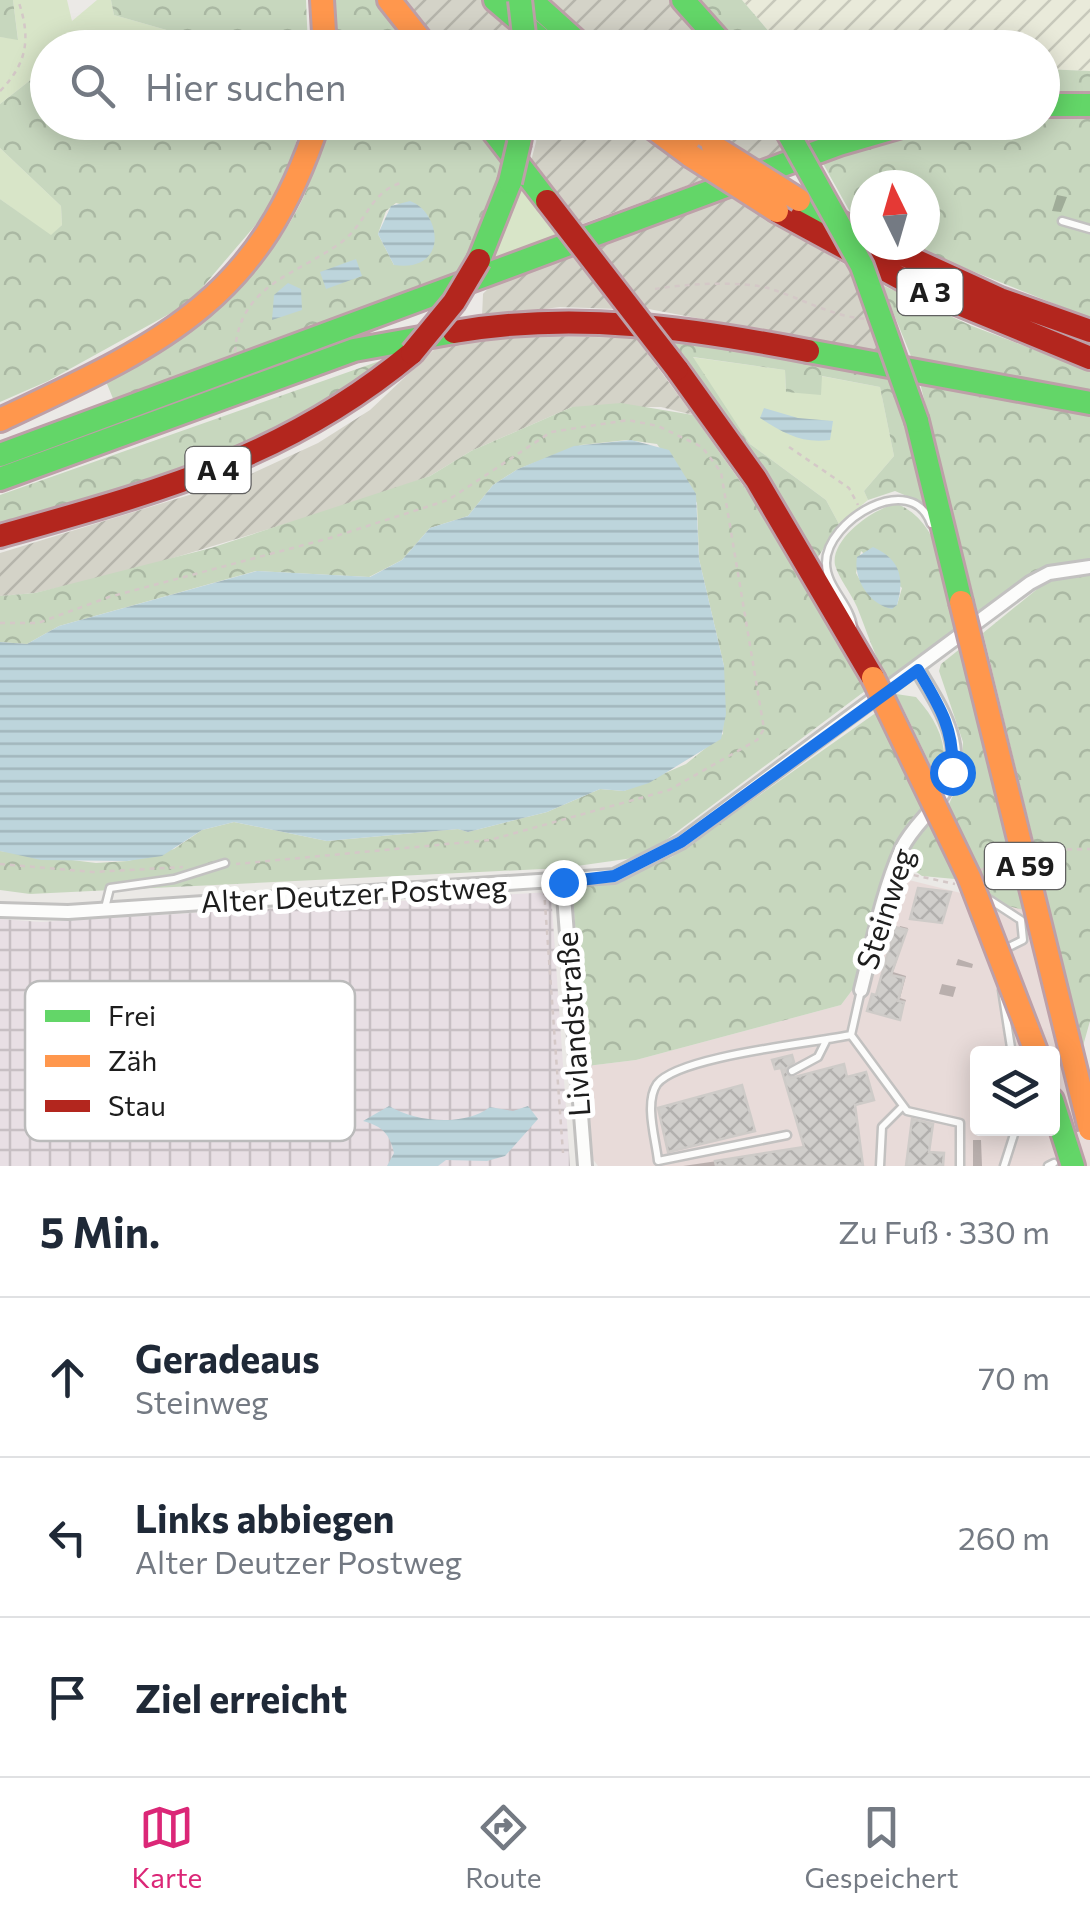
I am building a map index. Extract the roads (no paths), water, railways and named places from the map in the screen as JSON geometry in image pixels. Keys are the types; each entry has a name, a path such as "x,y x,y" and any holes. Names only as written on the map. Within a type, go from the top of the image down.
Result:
{"highway":[{"path":"322,0 324,30"},
{"path":"389,0 413,30"},
{"path":"495,0 530,30"},
{"path":"520,0 523,30"},
{"path":"530,0 564,30"},
{"path":"683,0 710,30"},
{"path":"1060,105 1090,105"},
{"path":"0,420 163,339 217,298 280,220 313,140"},
{"name":"A 59","path":"500,140 756,479 856,645 969,878 1034,1046"},
{"name":"A 4","path":"0,536 180,483 262,453 350,406 412,354 454,302 479,260 510,182 519,140"},
{"name":"A 3","path":"669,140 777,211 914,285 1090,358"},
{"path":"705,140 850,228"},
{"name":"A 59","path":"793,140 840,219 871,284 917,421 1090,1129"},
{"path":"0,455 853,140"},
{"name":"A 3","path":"915,260 1000,298 1090,331"},
{"path":"0,478 309,364 466,328 552,320 666,326 1090,404"},
{"path":"1055,1136 1058,1165"}],"street":[{"name":"Alter Deutzer Postweg","path":"0,910 106,910 544,884 614,876 681,842 918,670 1030,583 1048,573 1090,567"},
{"name":"Steinweg","path":"861,990 893,870 905,842 944,792 952,772 954,744 947,719 918,670"},
{"name":"Livlandstraße","path":"563,882 585,1166"}],"lane":[{"path":"1062,221 1090,230"},
{"path":"458,284 466,328"},
{"path":"856,645 852,615 826,564 829,548 861,511 882,501 901,500 922,509 942,555 950,558"},
{"path":"106,910 110,888 174,879 225,864"},
{"path":"962,886 996,901 1022,920 1026,931 1024,940 1004,947 997,958 1011,1046"},
{"path":"861,990 851,1034 903,1106 920,1115 960,1124 960,1166"},
{"path":"787,1135 658,1160 651,1101 657,1084 673,1072 752,1051 851,1034"},
{"path":"792,1071 818,1057 827,1040"},
{"path":"880,1166 882,1127 903,1106"},
{"path":"1004,1166 1013,1136"}],"water":[{"path":"410,201 429,217 435,240 424,260 394,265 378,234 391,206"},
{"path":"356,259 362,276 326,289 320,272"},
{"path":"288,283 301,289 302,310 272,320 274,295"},
{"path":"764,408 798,418 833,421 830,440 802,439 785,433 760,418"},
{"path":"631,440 669,450 696,494 699,559 724,666 726,714 721,739 649,783 624,791 600,789 547,812 468,832 458,829 327,841 234,822 202,830 162,856 127,861 41,860 0,851 0,642 27,644 59,626 257,571 370,577 402,560 430,528 468,516 493,485 518,469 574,446"},
{"path":"873,547 889,557 898,570 899,595 892,609 876,602 860,582 857,557"},
{"path":"389,1106 412,1116 453,1120 490,1107 513,1111 528,1106 538,1119 505,1156 487,1161 446,1160 438,1166 387,1166 394,1153 390,1141 380,1128 363,1121"}]}
